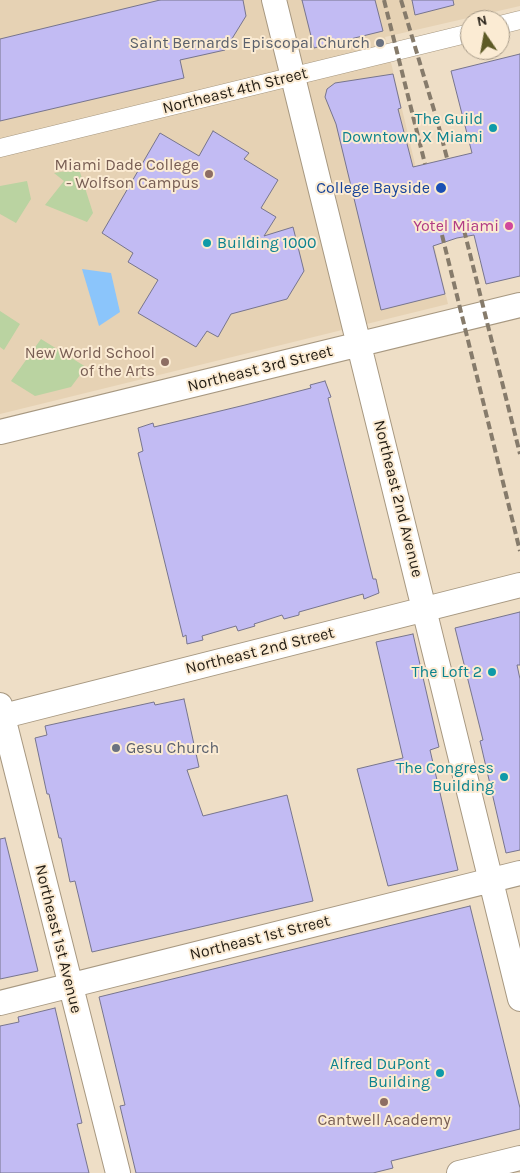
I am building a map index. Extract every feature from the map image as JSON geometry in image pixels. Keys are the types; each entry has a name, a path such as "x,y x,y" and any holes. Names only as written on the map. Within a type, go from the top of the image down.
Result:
{"main road":[{"name":"Northeast 2nd Avenue","path":"274,0 520,999"},
{"name":"Northeast 3rd Street","path":"0,432 520,305"},
{"name":"Northeast 2nd Street","path":"1,713 520,585"},
{"name":"Northeast 1st Avenue","path":"1,713 118,1173"},
{"name":"Northeast 1st Street","path":"0,1003 520,873"},
{"path":"459,1173 520,1158"}],"street":[{"name":"Northeast 4th Street","path":"0,148 460,35"}],"shaded area":[{"name":"Miami Dade College - Wolfson Campus","path":"0,0 520,0 520,6 503,10 460,10 460,20 385,37 448,304 0,414"}],"green space":[{"path":"79,169 93,213 87,222 45,205 64,181 54,173"},
{"path":"27,181 31,199 16,223 0,214 0,186"},
{"path":"0,311 20,324 4,350 0,347"},
{"path":"41,339 86,367 71,387 35,396 11,381"}],"water":[{"path":"82,269 111,273 120,312 99,326"}],"building":[{"path":"160,0 243,0 246,16 225,50 180,60 184,78 0,121 0,39"},
{"path":"302,0 375,0 383,31 314,48"},
{"path":"412,0 453,0 454,5 415,15"},
{"path":"520,54 520,276 486,284 474,235 457,238 433,246 445,294 381,310 336,124 325,97 327,89 335,83 393,74 401,108 398,109 413,167 472,153 451,71 496,60 510,60 510,56"},
{"name":"Building 1000","path":"213,131 249,153 244,159 278,180 261,208 276,217 264,236 293,227 304,271 287,299 231,314 218,337 207,331 196,347 138,313 158,280 128,262 133,253 102,233 160,133 199,156"},
{"path":"325,381 331,397 328,398 373,579 376,579 379,593 364,599 363,594 299,612 299,615 284,619 282,615 238,631 236,626 202,636 203,640 187,644 186,635 183,637 138,453 143,451 138,428 153,423 154,427 245,405 311,388 310,385"},
{"path":"520,612 520,665 517,665 520,679 520,850 506,853 480,741 483,740 455,628"},
{"path":"413,634 439,747 430,750 458,870 388,886 357,769 403,758 376,642"},
{"path":"184,699 199,767 187,770 203,816 287,795 313,901 92,952 75,881 70,882 61,838 59,838 49,794 47,794 35,738 47,735 45,726 154,702 155,705"},
{"path":"5,838 38,971 0,979 0,839"},
{"path":"470,906 520,1108 520,1129 391,1161 393,1168 373,1173 136,1173 120,1106 125,1105 99,997"},
{"path":"55,1008 82,1123 77,1124 89,1173 0,1173 0,1026 19,1022 18,1017"}],"railway":[{"path":"384,0 425,164"},
{"path":"401,0 447,158"},
{"path":"464,230 520,454"},
{"path":"442,235 520,551"}],"place":[{"name":"Saint Bernards Episcopal Church","path":"380,43"},
{"name":"The Guild Downtown X Miami","path":"493,128"},
{"name":"Miami Dade College - Wolfson Campus","path":"209,174"},
{"name":"College Bayside","path":"441,188"},
{"name":"Yotel Miami","path":"509,226"},
{"name":"Building 1000","path":"207,243"},
{"name":"New World School of the Arts","path":"165,362"},
{"name":"The Loft 2","path":"492,672"},
{"name":"Gesu Church","path":"116,748"},
{"name":"The Congress Building","path":"504,777"},
{"name":"Alfred DuPont Building","path":"440,1073"},
{"name":"Cantwell Academy","path":"384,1102"}]}
